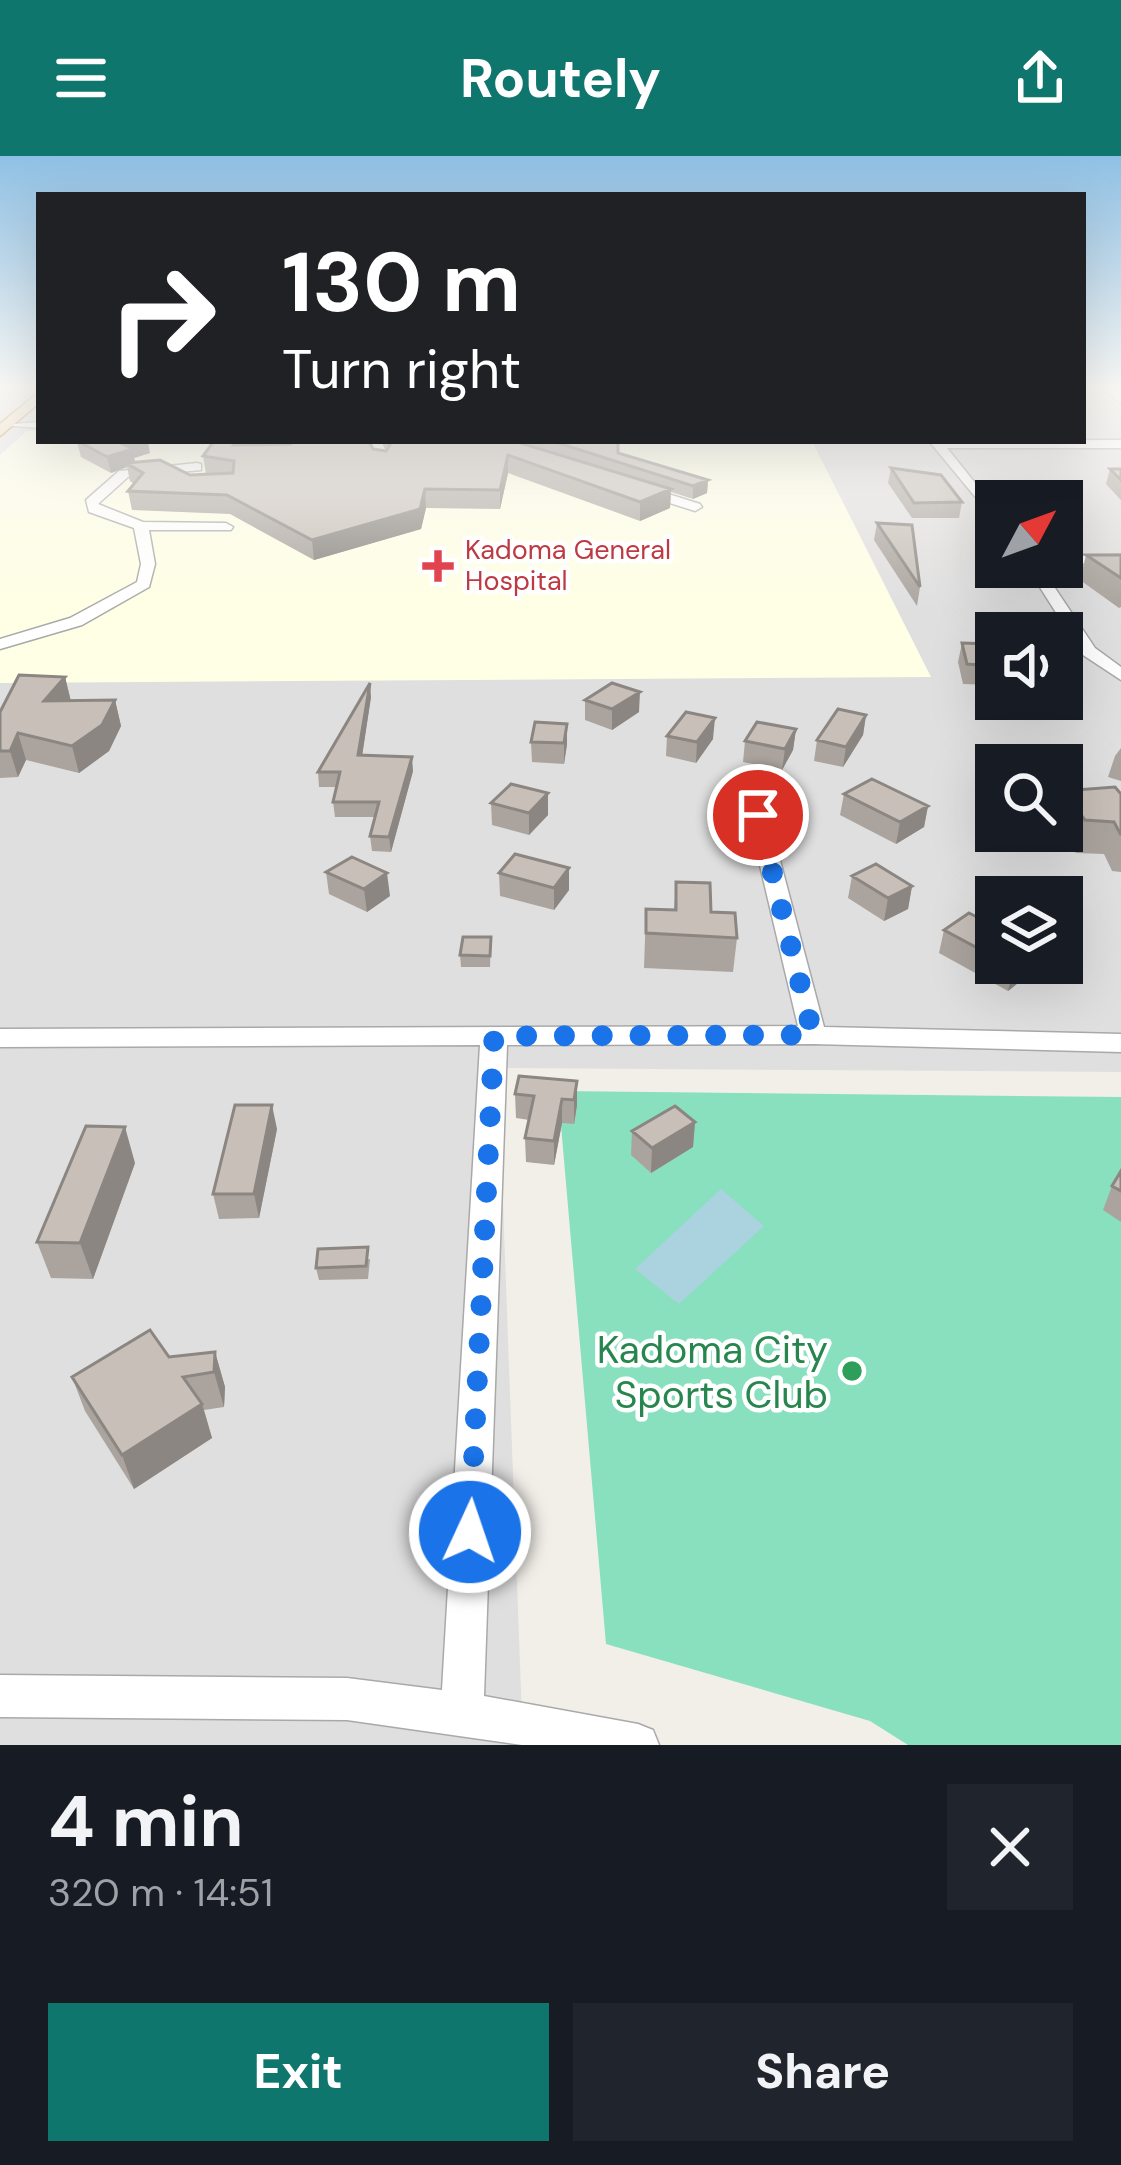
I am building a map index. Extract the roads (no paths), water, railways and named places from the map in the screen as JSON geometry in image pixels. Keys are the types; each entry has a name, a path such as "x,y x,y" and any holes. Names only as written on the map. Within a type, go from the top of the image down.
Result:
{"street":[{"path":"200,485 188,481 201,462"},
{"path":"952,462 975,491"},
{"path":"197,467 124,474 92,503 141,526 226,526"},
{"path":"632,487 695,507"},
{"path":"0,644 106,607 144,584 148,563 141,526"},
{"path":"1083,560 1121,559"},
{"path":"1048,588 1089,652 1121,675"},
{"path":"758,815 813,1035"},
{"path":"0,1038 813,1035 1121,1043"},
{"path":"462,1713 494,1036"},
{"path":"0,1696 347,1699 462,1713 546,1736 638,1745"}],"water":[{"path":"721,1189 764,1226 679,1304 635,1269"}],"place":[{"name":"Kadoma General Hospital","path":"438,566"},
{"name":"Kadoma City Sports Club","path":"852,1371"}]}
